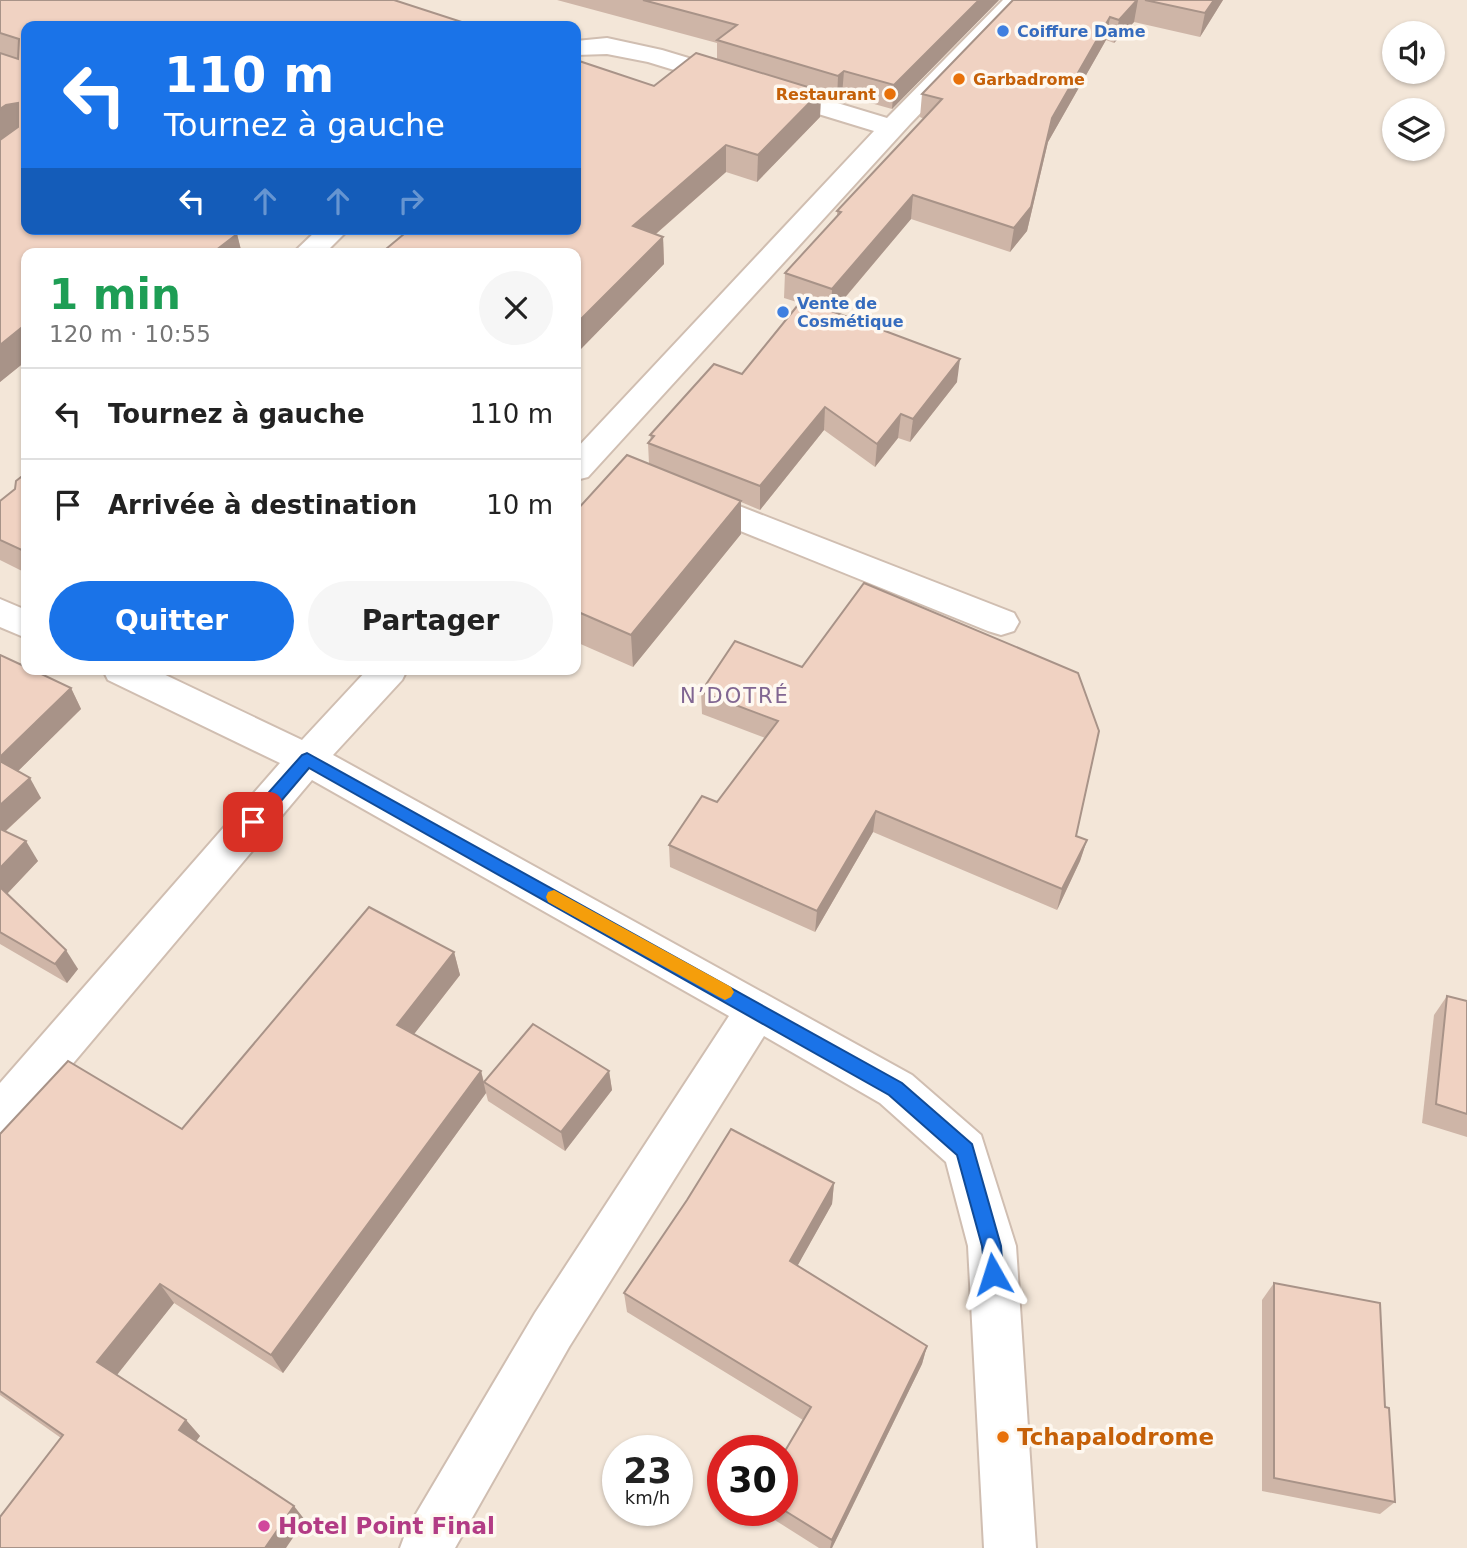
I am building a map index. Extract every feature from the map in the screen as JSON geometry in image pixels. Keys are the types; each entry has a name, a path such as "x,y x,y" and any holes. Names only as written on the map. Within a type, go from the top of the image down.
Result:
{"street":[{"path":"592,464 892,128 1017,0"},
{"path":"581,48 607,46 653,55 892,128"},
{"path":"313,248 328,235"},
{"path":"665,487 1001,622"},
{"path":"0,612 21,622"},
{"path":"131,675 307,759 896,1089 965,1150 992,1246 1010,1548"},
{"path":"0,1115 307,759 384,675"},
{"path":"426,1548 552,1330 757,1010"}],"shaded area":[{"path":"0,0 1467,0 1467,1548 0,1548"}],"building":[{"path":"0,0 394,0 459,21 21,21 21,235 236,235 219,248 21,248 21,328 0,345 0,140 18,127 18,103 0,109 0,53 18,59 19,39 0,33"},
{"path":"643,0 979,0 894,85 844,71 838,76 717,40 737,25"},
{"path":"1013,0 1137,0 1119,20 1110,17 1052,118 1031,207 1014,228 913,195 832,289 785,273 841,212 837,211 942,99 922,94"},
{"path":"1145,0 1214,0 1205,13"},
{"path":"696,53 821,91 758,155 726,145 633,226 663,237 581,319 581,248 387,248 403,235 581,235 581,62 654,86"},
{"path":"802,300 960,359 913,419 901,414 877,444 825,407 760,486 648,443 654,436 650,435 714,364 742,374"},
{"path":"627,455 741,501 631,635 581,613 581,506"},
{"path":"21,477 21,550 0,540 0,501 15,489 16,481"},
{"path":"864,583 1078,673 1099,731 1076,836 1087,840 1062,889 876,811 817,911 669,845 702,796 717,802 778,721 701,692 735,641 802,667"},
{"path":"0,655 21,665 21,675 44,675 71,688 0,757"},
{"path":"0,761 30,778 0,805"},
{"path":"0,829 26,841 0,868"},
{"path":"0,887 66,950 55,964 0,932"},
{"path":"369,907 454,952 397,1025 481,1071 271,1355 160,1284 97,1362 186,1420 179,1430 294,1506 265,1548 0,1548 0,1517 63,1435 0,1391 0,1134 68,1061 182,1129"},
{"path":"1447,996 1467,1001 1467,1114 1436,1104"},
{"path":"533,1024 609,1071 561,1132 484,1082"},
{"path":"731,1129 834,1183 790,1261 927,1346 832,1540 798,1519 798,1435 794,1435 811,1407 624,1293"},
{"path":"1274,1283 1380,1303 1385,1407 1389,1408 1395,1502 1274,1478"}],"slow traffic":[{"path":"554,897 725,992"}],"place":[{"name":"Coiffure Dame","path":"1003,31"},
{"name":"Garbadrome","path":"959,79"},
{"name":"Restaurant","path":"890,94"},
{"name":"Vente de Cosmétique","path":"783,312"},
{"name":"Tchapalodrome","path":"1003,1437"},
{"name":"Hotel Point Final","path":"264,1526"}],"district":[{"name":"N’DOTRÉ","path":"735,696"}],"route":[{"path":"253,822 307,759 896,1089 965,1150 992,1246 993,1274"}]}
